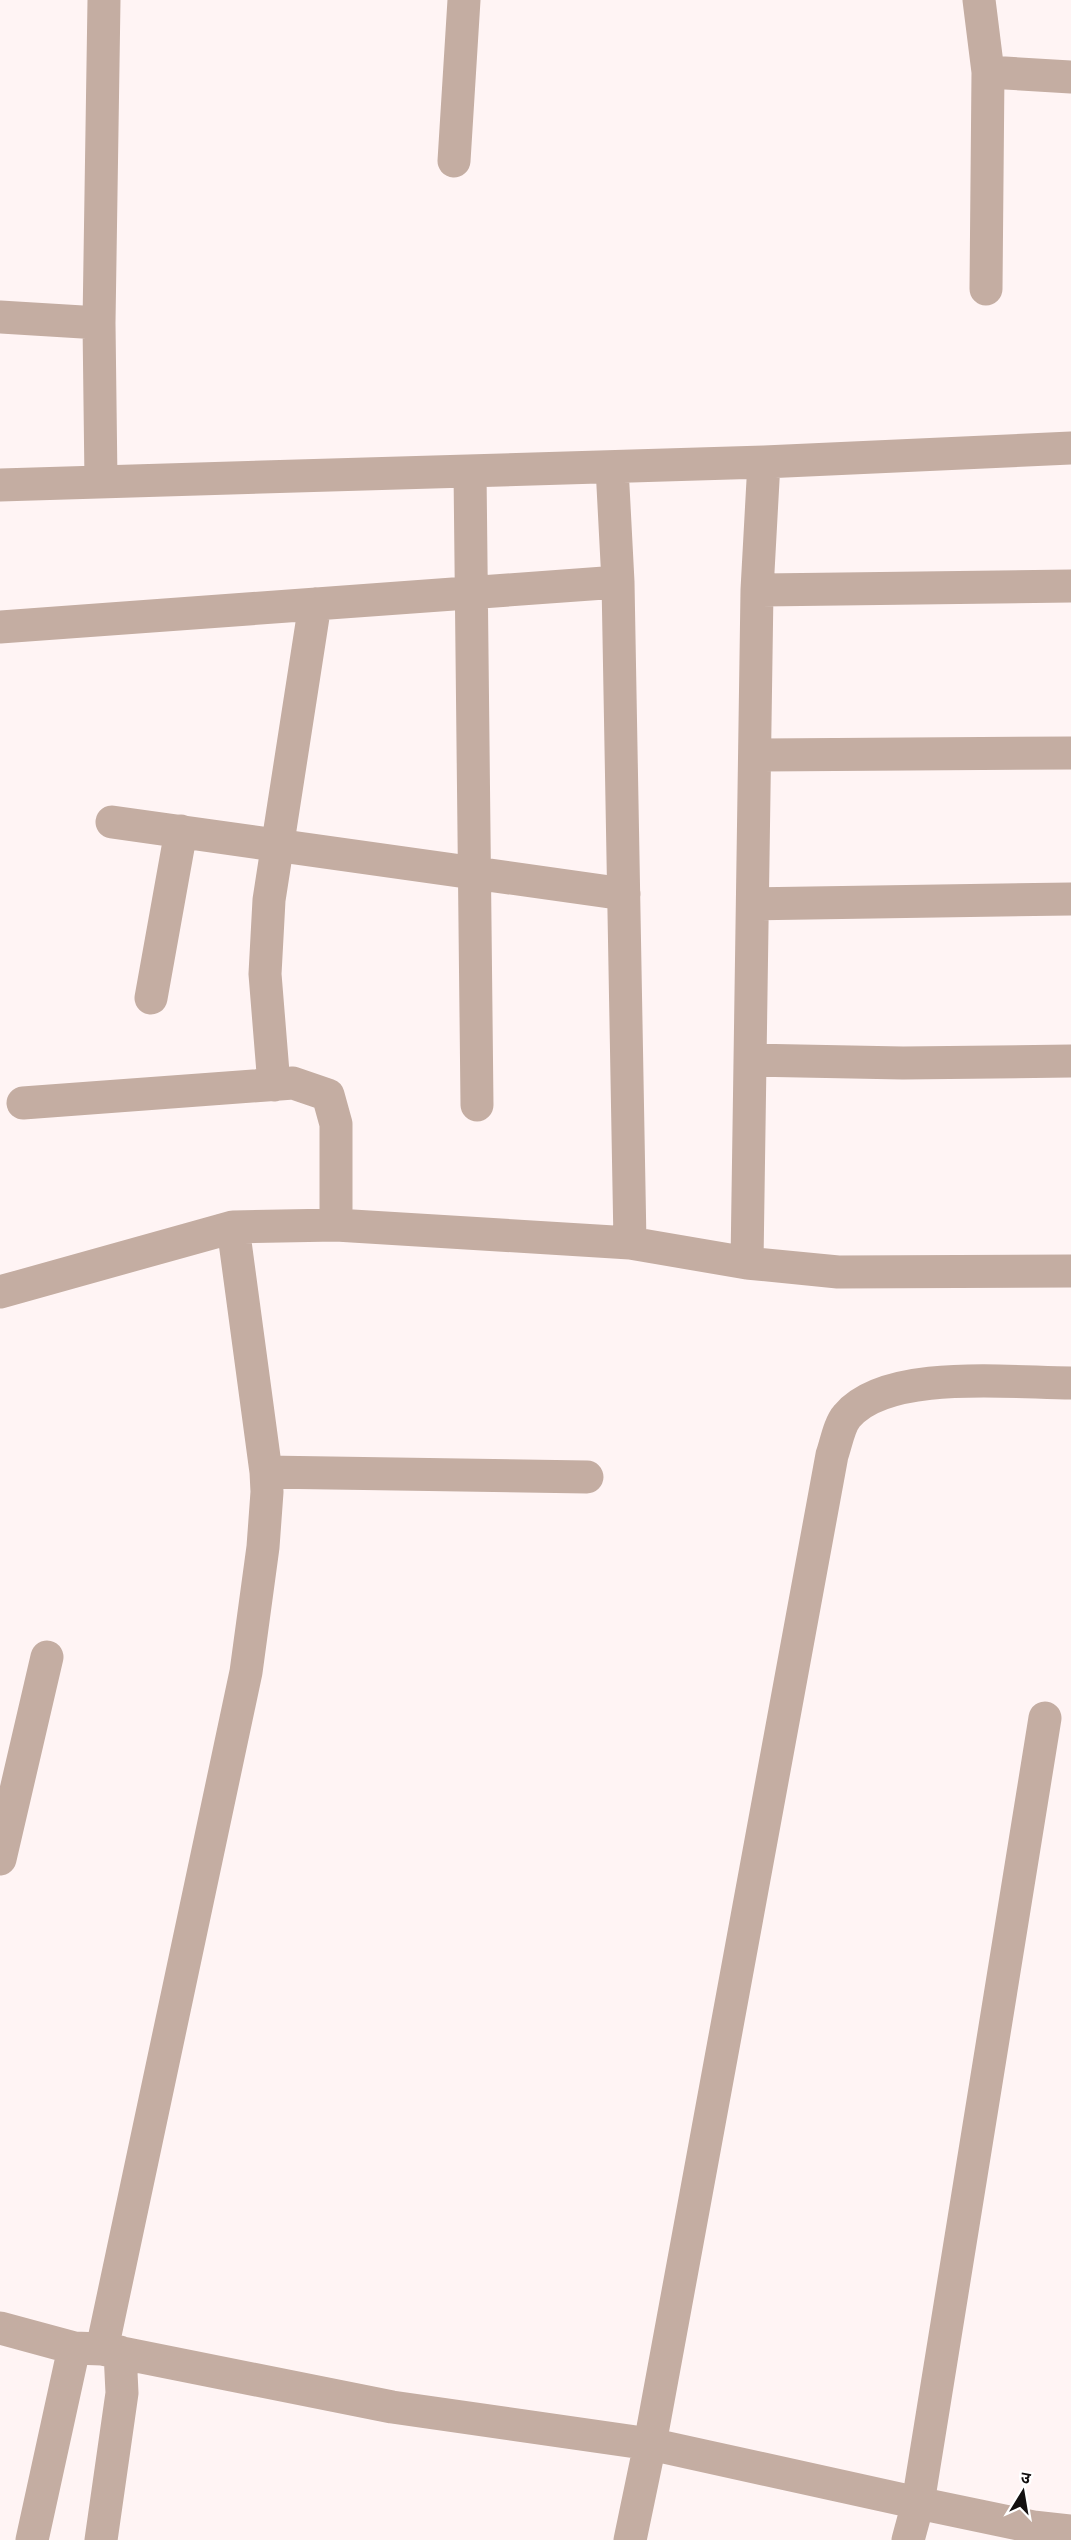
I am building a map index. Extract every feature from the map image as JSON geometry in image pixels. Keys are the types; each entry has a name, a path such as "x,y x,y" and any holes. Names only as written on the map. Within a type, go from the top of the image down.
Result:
{"street":[{"path":"101,482 99,323 104,0"},
{"path":"454,161 464,0"},
{"path":"979,0 988,72 986,288"},
{"path":"988,72 1071,77"},
{"path":"0,317 99,323"},
{"path":"0,485 764,462 1071,448"},
{"path":"747,1263 757,590 764,462"},
{"path":"612,466 618,582 630,1243"},
{"path":"470,471 477,1105"},
{"path":"0,627 618,582"},
{"path":"757,590 1071,586"},
{"path":"274,1085 265,974 269,900 315,604"},
{"path":"755,755 1071,753"},
{"path":"112,822 624,894"},
{"path":"152,998 181,831"},
{"path":"753,904 1071,900"},
{"path":"750,1060 903,1063 1071,1061"},
{"path":"23,1103 293,1083 328,1095 336,1124 336,1225"},
{"path":"0,1292 233,1227 336,1225 630,1243 747,1263 838,1272 1071,1271"},
{"path":"32,2540 99,2349 246,1672 263,1547 267,1492 233,1227"},
{"path":"630,2540 650,2444 832,1455 846,1416 875,1396 917,1383 1071,1383"},
{"path":"266,1472 587,1477"},
{"path":"0,1859 47,1657"},
{"path":"908,2540 918,2503 1046,1718"},
{"path":"0,2328 392,2407 650,2444 1034,2527 1071,2531"},
{"path":"99,2349 122,2393 101,2540"}]}
